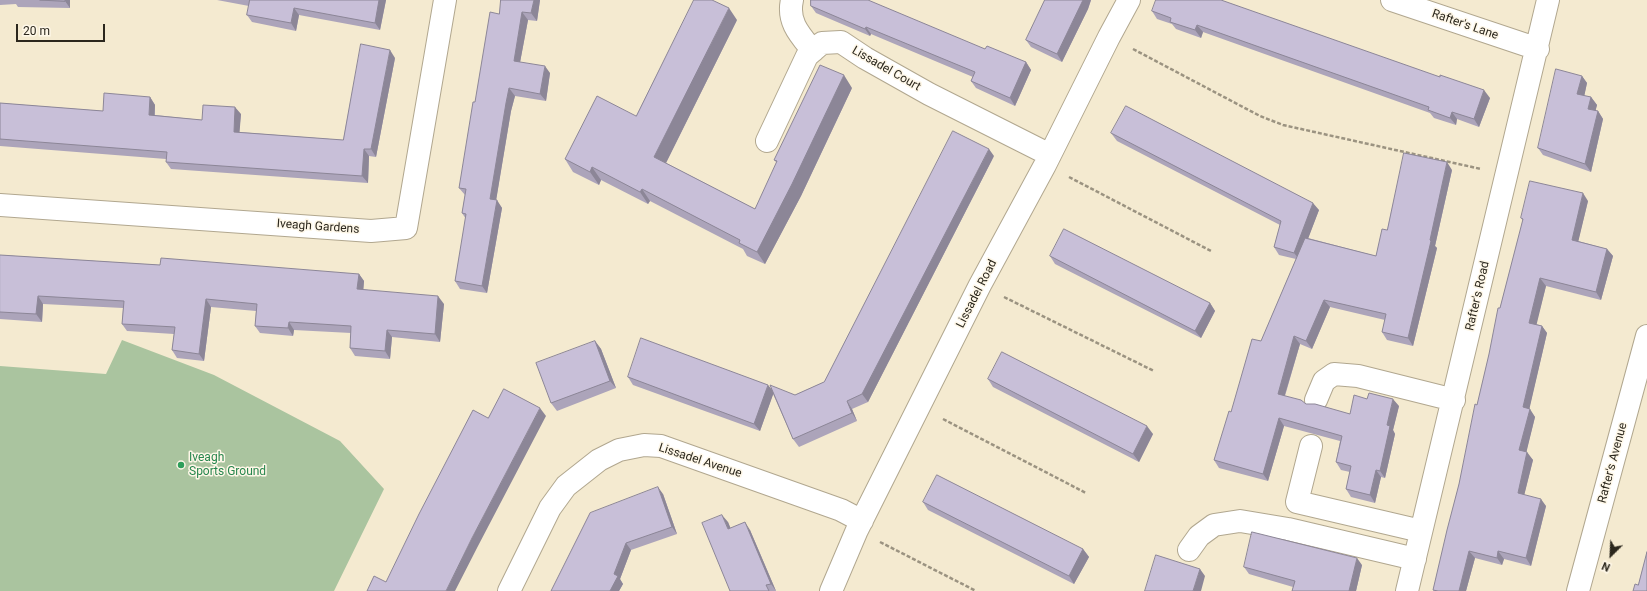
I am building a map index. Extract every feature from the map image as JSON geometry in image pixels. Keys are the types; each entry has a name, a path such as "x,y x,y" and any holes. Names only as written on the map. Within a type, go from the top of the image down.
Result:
{"street":[{"name":"Iveagh Gardens","path":"0,205 370,231 406,228 445,0"},
{"path":"792,0 790,7 792,21 799,34 813,51"},
{"name":"Lissadel Road","path":"831,591 860,525 980,285 1047,160 1129,0"},
{"name":"Rafter's Lane","path":"1392,0 1538,48"},
{"name":"Rafter's Road","path":"1407,591 1538,48 1548,0"},
{"name":"Lissadel Court","path":"767,141 807,56 822,43 841,42 866,58 1047,160"},
{"name":"Rafter's Avenue","path":"1578,591 1647,336"},
{"path":"1316,400 1324,381 1334,374 1358,376 1454,400"},
{"name":"Lissadel Avenue","path":"509,591 550,508 566,486 599,460 619,450 644,445 661,446 841,510 860,525"},
{"path":"1311,446 1297,502 1421,531"},
{"path":"1189,550 1199,536 1214,524 1240,521 1288,529 1415,559"}],"path":[{"path":"1109,37 1260,116 1283,125 1507,175"},
{"path":"1047,160 1211,251"},
{"path":"980,285 1154,371"},
{"path":"920,407 1086,493"},
{"path":"860,525 976,591"}],"green space":[{"name":"Iveagh Sports Ground","path":"122,340 214,375 340,441 384,489 334,591 0,591 0,366 106,374"}],"building":[{"path":"40,0 65,0 65,1"},
{"path":"250,0 379,0 375,23 294,8 291,23 247,15"},
{"path":"501,0 534,0 531,13 522,12 514,61 545,66 540,94 509,88 490,199 497,200 482,286 455,281 466,214 462,213 466,189 459,188 490,12 499,14"},
{"path":"694,0 712,0 729,8 654,157 755,209 777,161 774,160 820,65 844,75 792,184 757,252 739,243 740,240 642,189 640,192 592,167 590,172 565,159 597,96 636,116"},
{"path":"811,0 868,0 985,49 987,46 1026,62 1010,98 971,81 975,72 811,6"},
{"path":"1045,0 1083,0 1057,54 1026,40"},
{"path":"1156,0 1221,0 1440,77 1440,75 1484,90 1474,119 1452,112 1450,118 1428,110 1429,107 1197,25 1195,30 1170,22 1171,18 1152,11"},
{"path":"361,44 390,50 371,149 364,149 362,176 166,162 167,152 0,139 0,103 103,111 104,93 150,97 149,115 202,120 203,105 235,107 234,132 343,140"},
{"path":"1556,69 1582,76 1577,94 1591,97 1588,109 1598,111 1585,164 1538,148"},
{"path":"1126,106 1313,203 1294,253 1274,247 1281,221 1111,133"},
{"path":"953,131 989,149 862,394 847,401 852,413 793,439 770,385 795,395 824,382"},
{"path":"1404,153 1447,162 1431,241 1408,338 1382,332 1386,314 1324,300 1306,341 1294,336 1278,394 1301,400 1306,404 1315,404 1350,414 1354,395 1367,399 1369,393 1393,399 1387,425 1390,426 1380,471 1376,470 1370,495 1346,489 1351,466 1336,462 1342,436 1279,418 1263,474 1214,460 1229,411 1231,412 1252,339 1261,341 1305,238 1376,256 1382,229 1387,230"},
{"path":"1530,181 1583,193 1572,240 1607,249 1596,292 1540,278 1529,323 1542,326 1523,407 1530,409 1519,450 1527,452 1518,493 1541,499 1526,558 1498,551 1497,558 1469,551 1459,591 1433,590 1459,484 1475,404 1477,405 1498,308 1500,308 1523,219 1521,218"},
{"path":"1064,229 1210,303 1195,331 1050,256"},
{"path":"0,255 160,265 161,258 359,274 357,289 438,296 435,334 387,330 385,351 350,348 351,326 289,322 288,328 255,326 257,304 206,299 199,354 172,350 175,327 122,324 124,301 38,296 36,314 0,312"},
{"path":"641,338 768,385 754,424 628,377"},
{"path":"595,341 610,381 551,403 536,363"},
{"path":"1002,352 1147,426 1133,454 988,379"},
{"path":"504,389 540,408 446,591 367,591 374,576 386,582 419,514 473,410 488,418"},
{"path":"937,475 1083,549 1069,576 923,502"},
{"path":"658,487 672,527 626,543 614,574 618,576 610,591 551,591 590,513"},
{"path":"722,515 728,529 745,522 771,584 766,585 769,591 730,591 702,523"},
{"path":"1252,532 1357,558 1349,591 1292,591 1295,581 1244,567"},
{"path":"1647,552 1647,591 1633,591 1635,584 1638,585"},
{"path":"1156,555 1200,569 1193,591 1145,591"}],"place":[{"name":"Iveagh Sports Ground","path":"181,465"}]}
